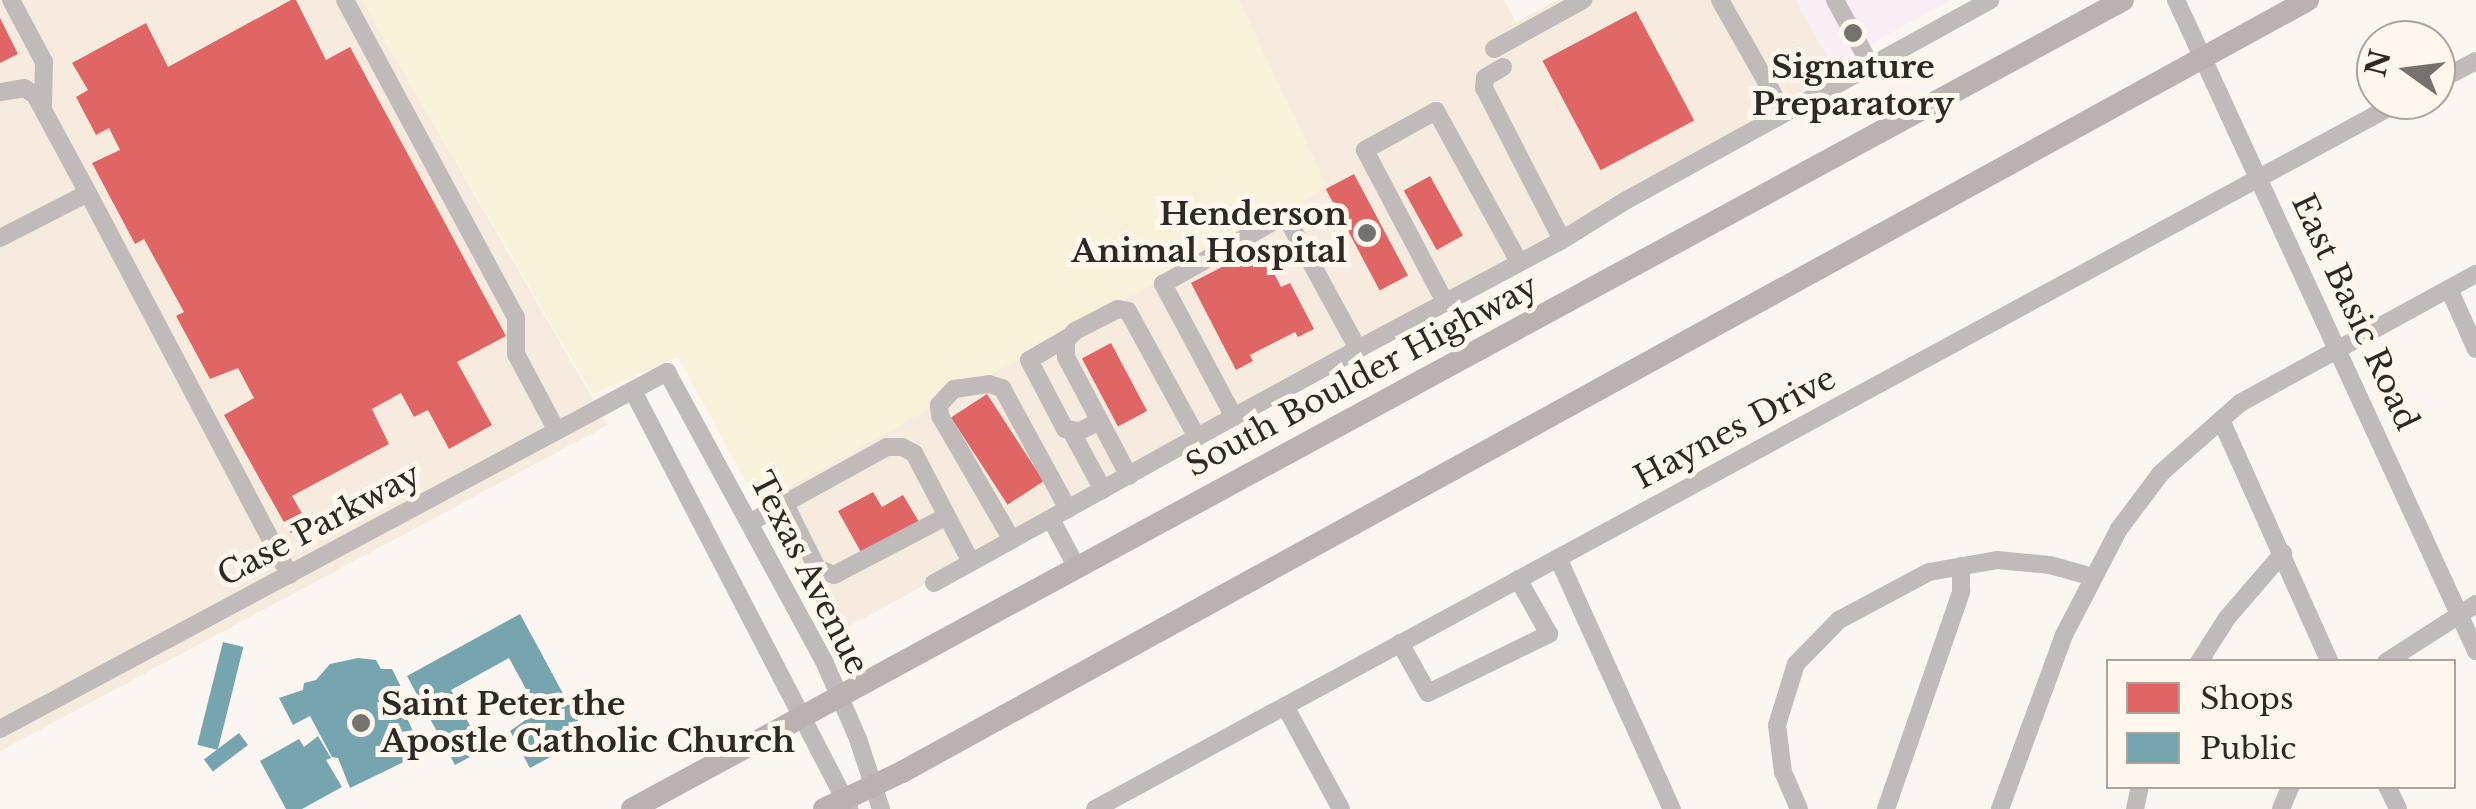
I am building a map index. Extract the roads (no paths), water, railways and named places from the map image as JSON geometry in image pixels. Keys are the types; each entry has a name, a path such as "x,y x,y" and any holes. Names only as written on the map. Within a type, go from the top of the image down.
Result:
{"main road":[{"name":"South Boulder Highway","path":"632,809 2122,0"},
{"path":"840,805 2308,0"}],"street":[{"path":"12,0 44,62 43,105"},
{"path":"345,0 516,318 516,354 557,431"},
{"path":"1494,49 1583,0"},
{"path":"1720,0 1784,112"},
{"path":"1835,0 1872,66"},
{"path":"934,583 1562,240 1784,112 1990,0"},
{"name":"East Basic Road","path":"2176,0 2338,348 2468,609 2476,650"},
{"path":"1504,66 1485,78 1484,88 1562,240"},
{"path":"0,92 24,88 43,105 289,575"},
{"path":"1445,302 1365,150 1436,111 1519,262"},
{"name":"Haynes Drive","path":"1095,809 2366,120"},
{"path":"0,238 88,193"},
{"path":"1234,417 1163,284 1285,215 1358,350"},
{"path":"2000,809 2064,635 2120,528 2161,473 2240,403 2476,274"},
{"path":"2448,289 2476,349"},
{"path":"1103,490 1030,360 1118,308 1128,311 1197,438"},
{"path":"1069,337 1066,357 1129,476"},
{"name":"Case Parkway","path":"0,730 667,372"},
{"name":"Texas Avenue","path":"667,372 751,522 839,697 881,809"},
{"path":"1012,540 940,416 939,405 954,390 978,384 1002,388 1068,509"},
{"path":"632,391 802,719 840,805"},
{"path":"2221,420 2329,659"},
{"path":"1071,431 1100,421"},
{"path":"751,522 895,446 914,453 971,562"},
{"path":"785,504 817,568 834,576 947,516"},
{"path":"1051,519 1077,568"},
{"path":"2201,659 2227,618 2283,553"},
{"path":"1558,558 1672,809"},
{"path":"1799,809 1782,772 1777,726 1796,664 1839,620 1930,572 1960,566 1998,560 2050,565 2093,578"},
{"path":"1886,809 1961,592 1960,566"},
{"path":"1400,643 1428,693 1549,634 1518,579"},
{"path":"2391,659 2468,609"},
{"path":"1285,706 1341,809"}],"place":[{"name":"Signature Preparatory","path":"1853,33"},
{"name":"Henderson Animal Hospital","path":"1367,233"},
{"name":"Saint Peter the Apostle Catholic Church","path":"361,723"}]}
